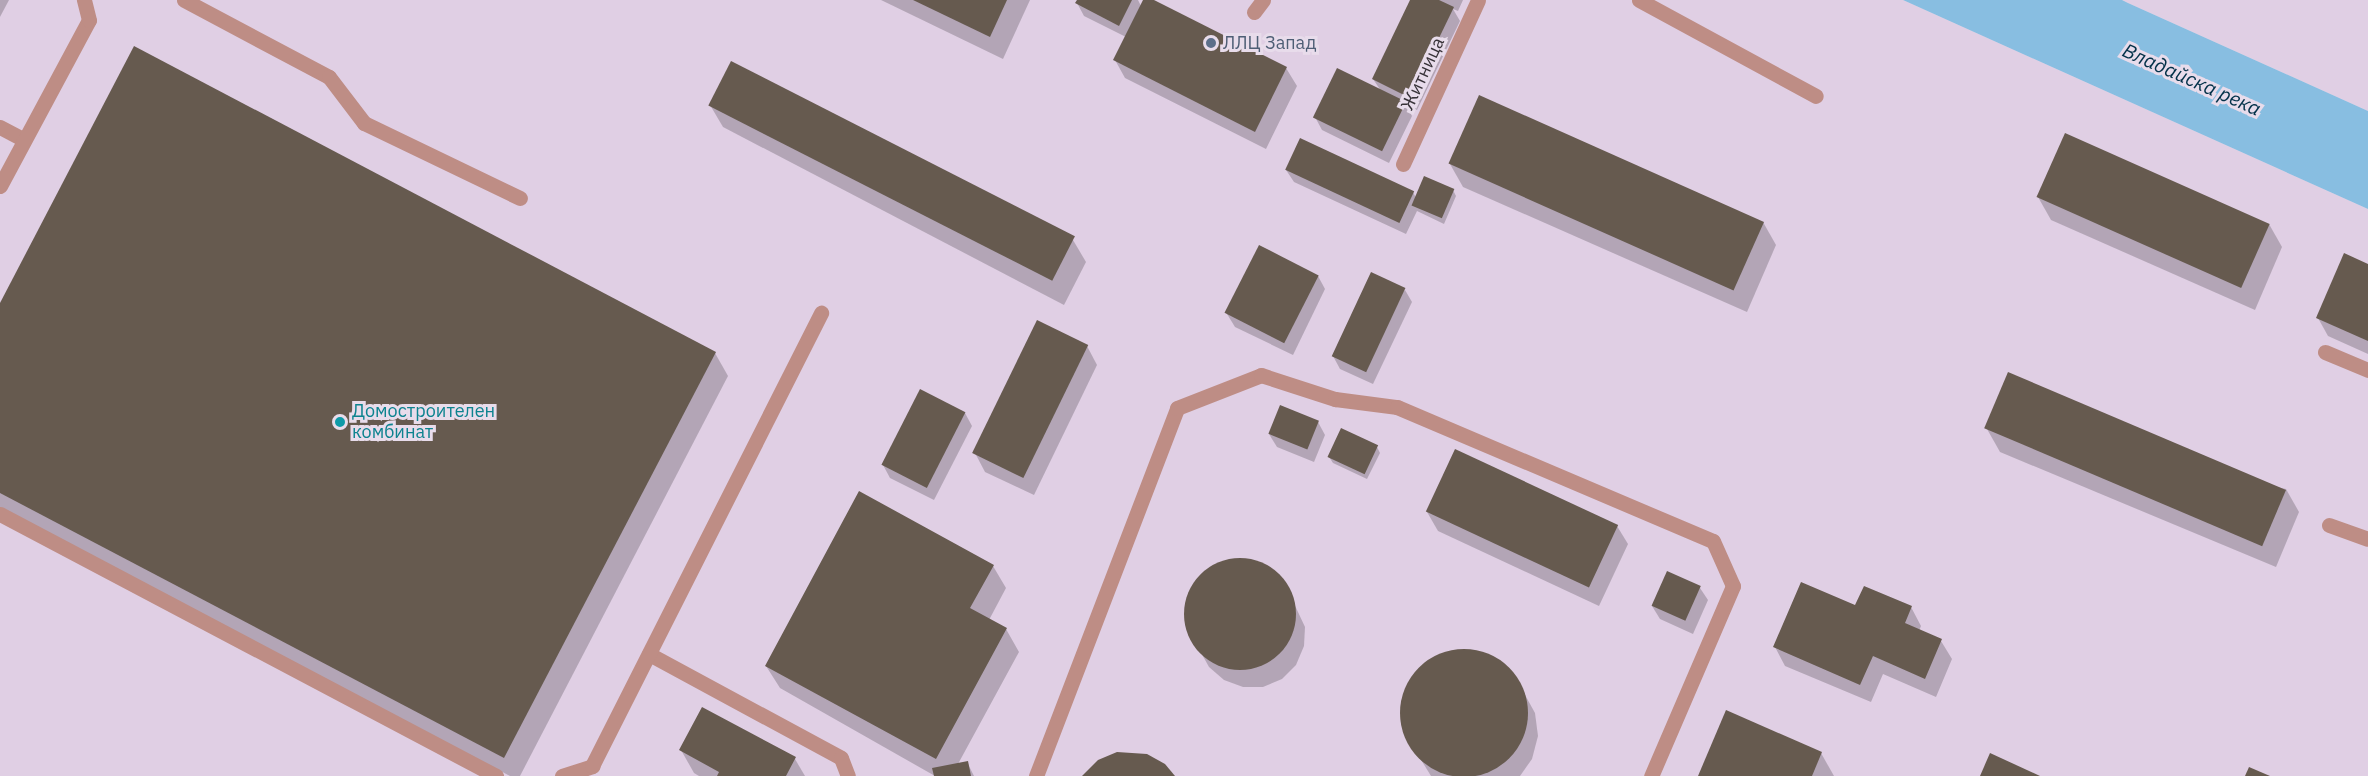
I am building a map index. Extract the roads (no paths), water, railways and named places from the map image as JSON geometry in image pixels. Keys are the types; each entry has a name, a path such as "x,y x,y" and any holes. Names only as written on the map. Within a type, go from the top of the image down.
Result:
{"street":[{"path":"0,186 89,20 84,0"},
{"path":"184,0 329,77 364,123 520,198"},
{"name":"Житница","path":"1403,164 1478,0"},
{"path":"1639,0 1816,96"},
{"path":"0,127 24,140"},
{"path":"562,776 592,766 821,313"},
{"path":"2325,351 2368,370"},
{"path":"1036,776 1178,408 1261,375 1335,399 1397,407 1713,541 1733,586 1651,776"},
{"path":"0,514 496,776"},
{"path":"2329,525 2368,539"},
{"path":"649,654 841,758 848,776"}],"water":[{"name":"Владайска река","path":"1903,0 2122,0 2368,111 2368,209"}],"place":[{"name":"ЛЛЦ Запад","path":"1211,43"},
{"name":"Домостроителен комбинат","path":"340,422"}]}
